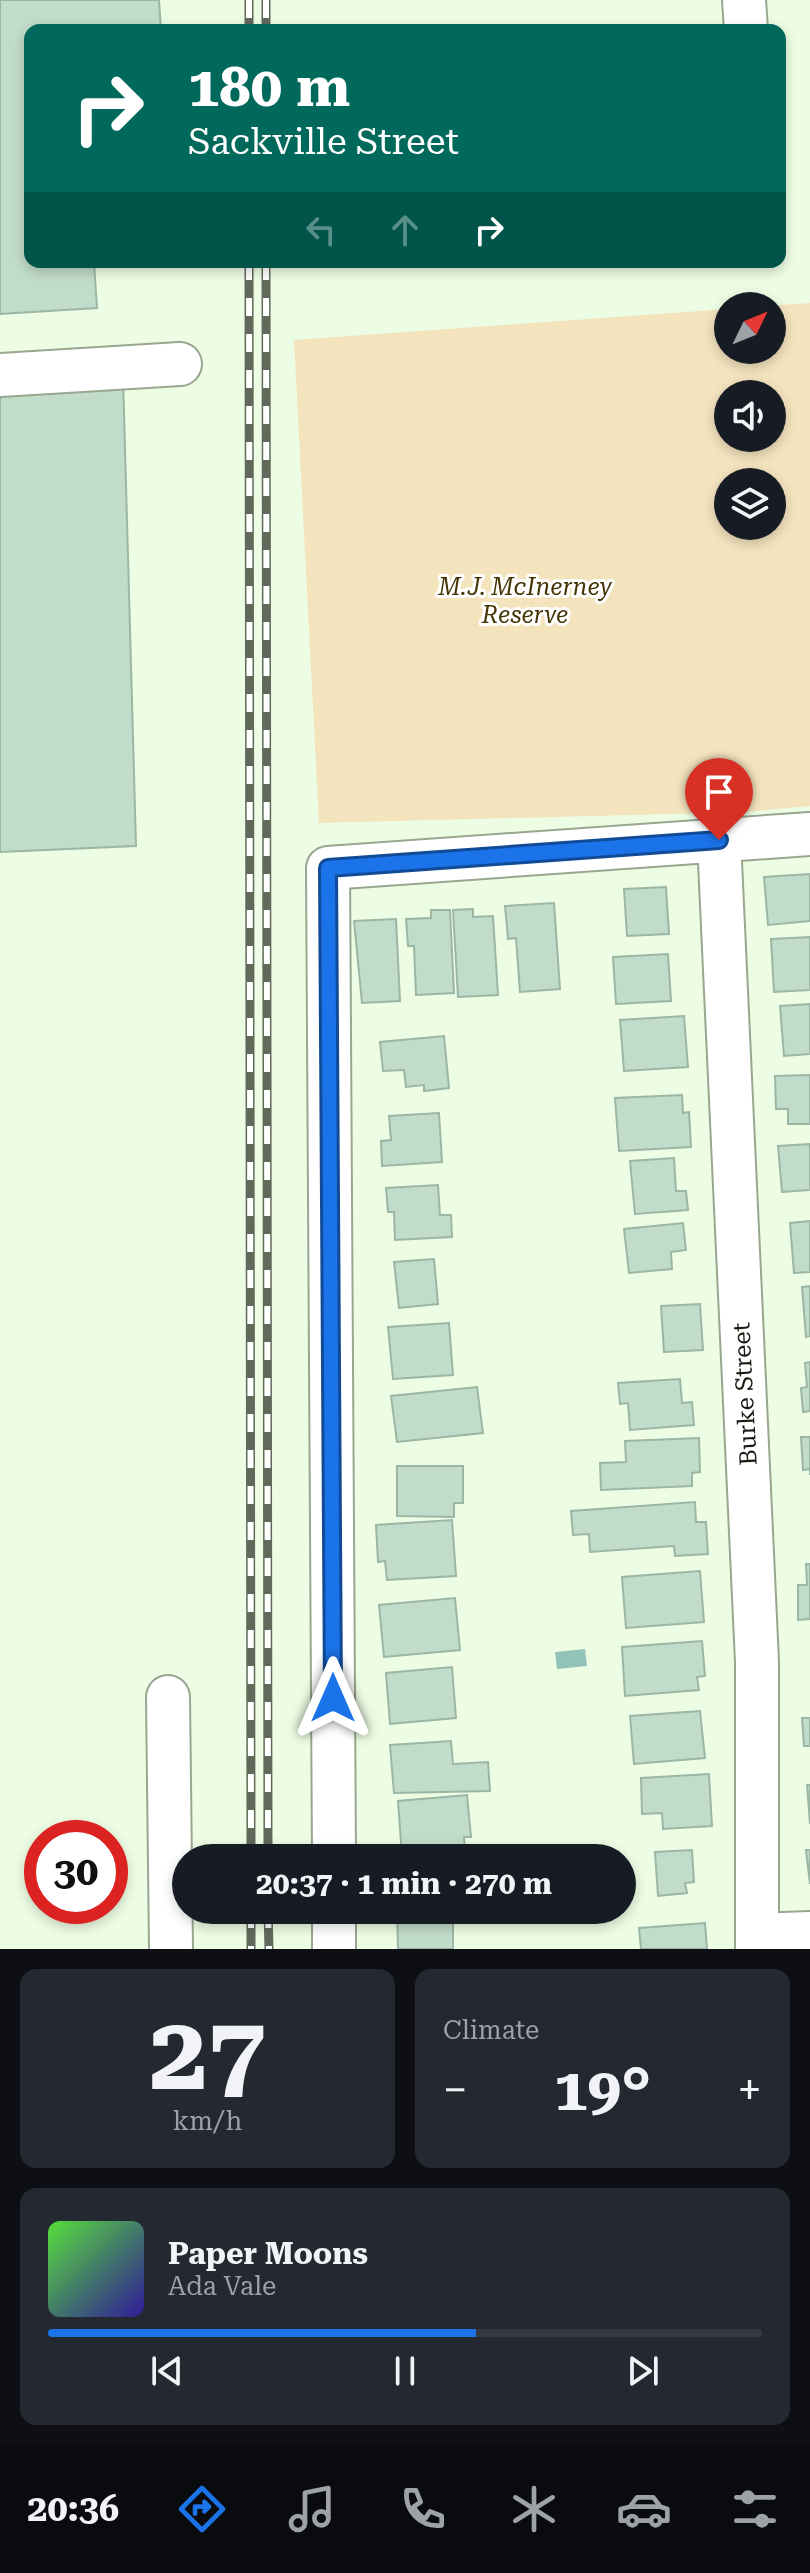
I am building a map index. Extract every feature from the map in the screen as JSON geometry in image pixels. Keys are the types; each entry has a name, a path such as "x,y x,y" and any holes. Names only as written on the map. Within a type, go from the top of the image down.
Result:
{"street":[{"path":"744,0 746,24"},
{"path":"0,375 180,364"},
{"path":"334,1844 328,868 810,834"},
{"name":"Burke Street","path":"719,840 757,1662 757,1942"},
{"path":"168,1697 171,1949"},
{"path":"334,1924 334,1949"},
{"path":"757,1942 810,1933"}],"green space":[{"name":"M.J. McInerney Reserve","path":"810,303 810,806 747,812 319,823 294,340 714,310 714,364 786,364 786,305"}],"water":[{"path":"585,1649 587,1666 557,1669 555,1652"}],"building":[{"path":"0,0 159,0 161,24 24,24 24,268 94,268 97,308 0,314"},
{"path":"123,376 136,846 0,852 0,386"},
{"path":"810,874 810,921 768,925 764,877"},
{"path":"666,887 669,934 627,936 624,889"},
{"path":"554,903 560,989 520,992 516,938 508,939 505,906"},
{"path":"473,909 473,917 493,916 498,995 458,997 453,910"},
{"path":"431,910 450,910 454,993 416,995 414,946 408,946 406,919 431,918"},
{"path":"396,919 400,1001 362,1003 354,921"},
{"path":"810,937 810,990 774,992 771,939"},
{"path":"668,954 671,1001 616,1004 613,957"},
{"path":"810,1004 810,1054 784,1056 780,1006"},
{"path":"684,1016 688,1067 624,1071 620,1020"},
{"path":"444,1036 449,1088 424,1091 424,1085 406,1087 404,1070 383,1071 380,1042"},
{"path":"810,1075 810,1124 788,1124 788,1109 776,1109 775,1076"},
{"path":"682,1095 683,1113 689,1112 691,1147 619,1151 615,1098"},
{"path":"439,1113 442,1162 382,1166 381,1141 391,1140 389,1116"},
{"path":"810,1144 810,1190 782,1192 778,1146"},
{"path":"674,1158 676,1191 686,1191 688,1210 635,1214 630,1161"},
{"path":"438,1185 440,1215 451,1215 452,1237 395,1240 394,1212 388,1212 386,1188"},
{"path":"810,1221 810,1272 794,1273 790,1223"},
{"path":"683,1223 686,1250 671,1252 672,1269 629,1273 624,1229"},
{"path":"434,1259 438,1304 399,1308 394,1262"},
{"path":"810,1286 810,1336 806,1337 802,1287"},
{"path":"700,1304 703,1350 664,1352 661,1306"},
{"path":"449,1323 453,1375 393,1379 388,1327"},
{"path":"810,1362 810,1411 803,1412 801,1388 807,1387 805,1363"},
{"path":"680,1379 682,1403 692,1402 694,1425 630,1430 628,1403 620,1404 618,1383"},
{"path":"477,1387 483,1433 397,1442 391,1396"},
{"path":"801,1437 810,1437 810,1469 803,1470"},
{"path":"699,1438 700,1472 692,1473 692,1486 601,1490 600,1463 626,1462 625,1441"},
{"path":"397,1466 463,1466 463,1503 454,1503 454,1517 397,1516"},
{"path":"695,1502 696,1522 706,1522 708,1554 675,1556 674,1546 590,1552 589,1534 573,1535 571,1511"},
{"path":"452,1520 456,1576 387,1580 385,1561 378,1562 376,1525"},
{"path":"806,1564 810,1564 810,1619 798,1620 798,1585 807,1585"},
{"path":"700,1571 704,1622 626,1628 622,1577"},
{"path":"455,1598 460,1650 384,1657 379,1605"},
{"path":"702,1641 705,1676 697,1677 699,1690 625,1696 622,1647"},
{"path":"452,1667 456,1718 390,1724 386,1673"},
{"path":"700,1711 705,1758 634,1764 630,1716"},
{"path":"802,1718 810,1718 810,1746 804,1746"},
{"path":"451,1741 453,1764 488,1762 490,1791 394,1793 390,1745"},
{"path":"709,1774 712,1826 663,1829 662,1813 642,1814 641,1778"},
{"path":"807,1785 810,1785 810,1824"},
{"path":"467,1795 471,1837 464,1837 464,1844 401,1844 398,1801"},
{"path":"692,1850 694,1882 685,1883 687,1893 658,1896 655,1852"},
{"path":"806,1850 810,1850 810,1884"},
{"path":"705,1923 707,1949 641,1949 639,1928"},
{"path":"397,1924 453,1924 453,1949 398,1949"}],"railway":[{"path":"249,0 249,24"},
{"path":"266,0 266,24"},
{"path":"249,268 251,1844"},
{"path":"266,268 268,1844"},
{"path":"251,1924 251,1949"},
{"path":"268,1924 269,1949"}],"route":[{"path":"333,1698 328,868 719,840"}]}
